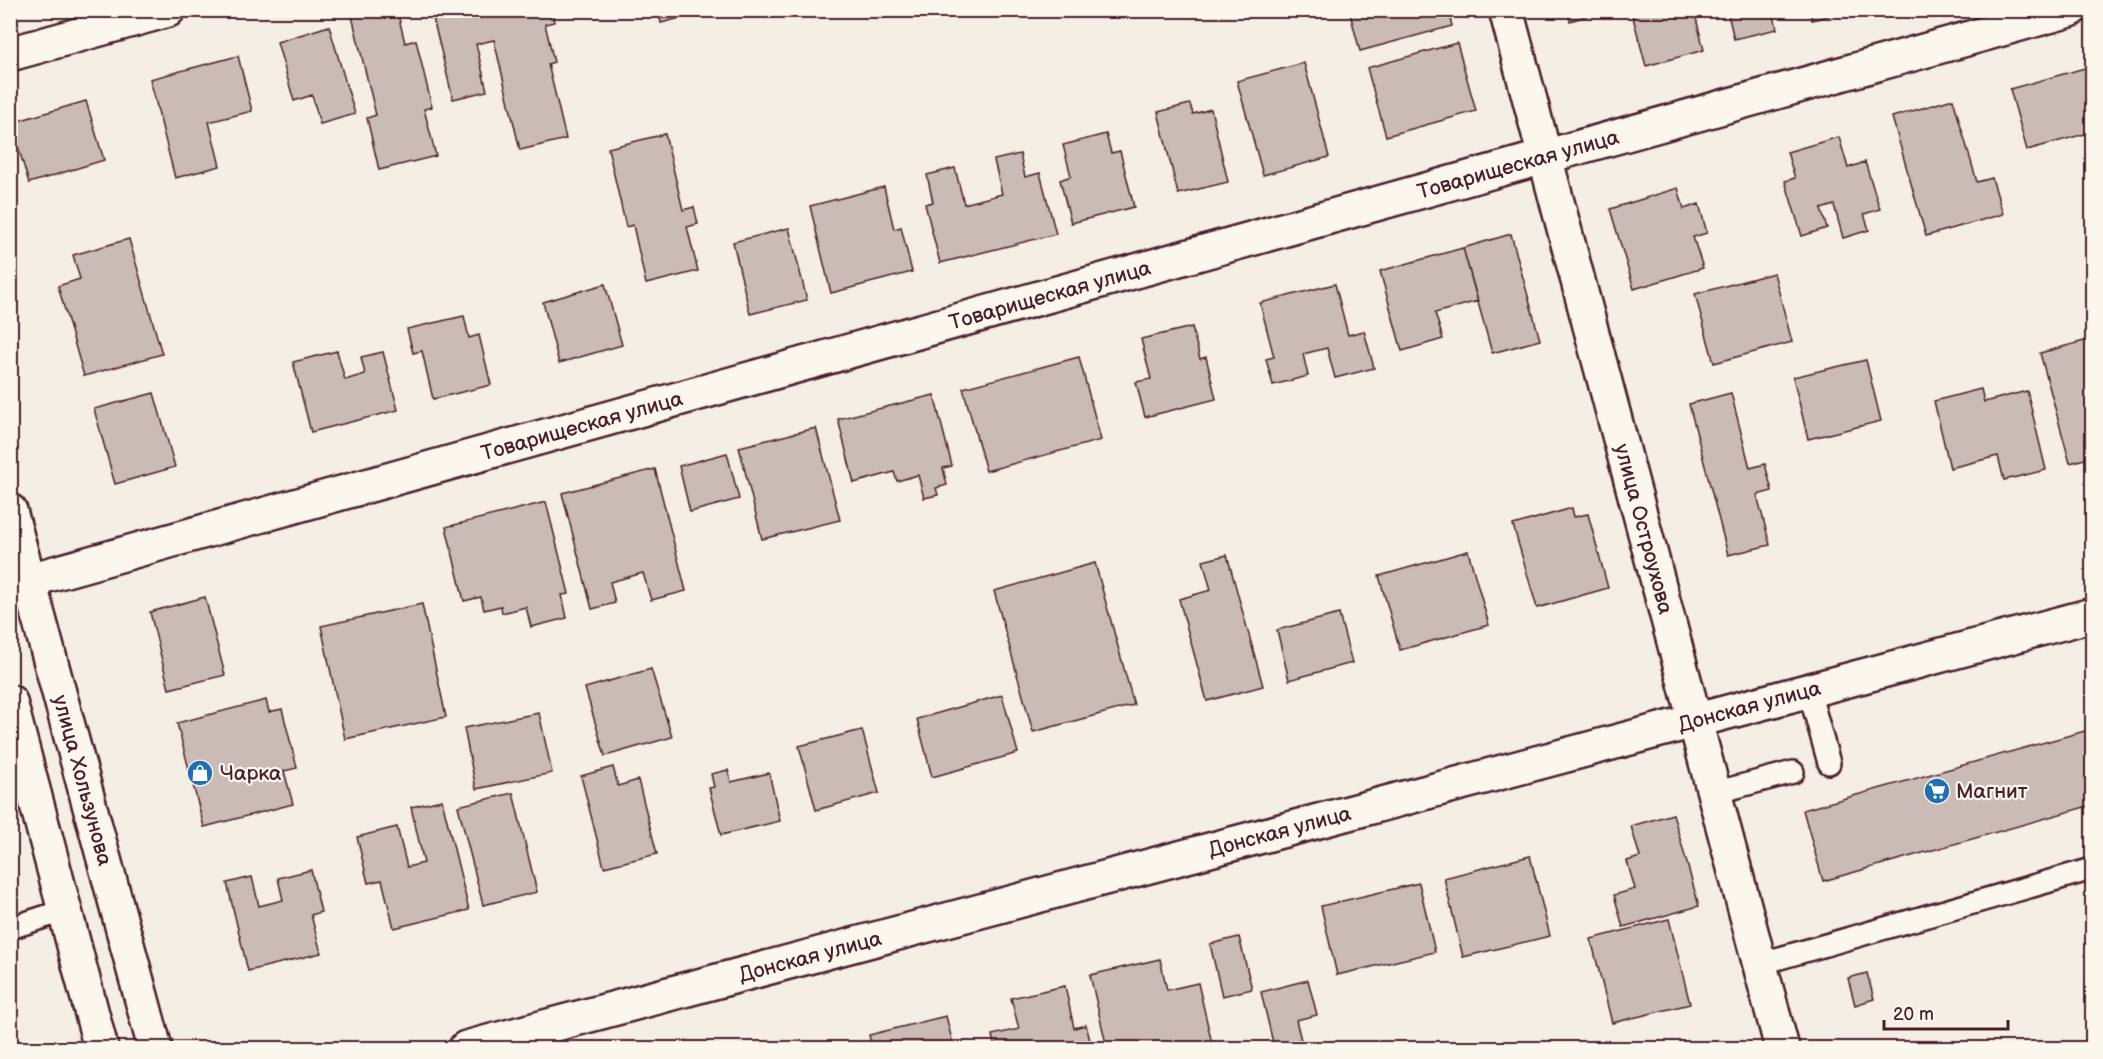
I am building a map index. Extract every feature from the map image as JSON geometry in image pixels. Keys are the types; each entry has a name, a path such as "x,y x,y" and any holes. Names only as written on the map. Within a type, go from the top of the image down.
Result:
{"street":[{"path":"10,54 168,10"},
{"name":"улица Остроухова","path":"1506,10 1782,1048"},
{"name":"Товарищеская улица","path":"30,580 2070,10"},
{"name":"улица Хользунова","path":"10,511 155,1048"},
{"name":"Донская улица","path":"466,1048 2092,615"},
{"path":"10,702 101,1048"}],"lane":[{"path":"1809,691 1829,763"},
{"path":"1714,793 1793,772"},
{"path":"1760,964 2092,869"},
{"path":"10,928 66,910"}],"building":[{"path":"397,10 405,43 416,40 432,107 424,109 436,156 379,170 367,118 376,115 351,12"},
{"path":"431,10 552,10 554,22 545,24 554,62 548,64 566,139 520,150 494,40 476,44 487,91 453,99"},
{"path":"658,10 691,10 692,15 661,23"},
{"path":"1349,10 1448,10 1452,26 1360,51"},
{"path":"1567,10 1605,10 1570,21"},
{"path":"1631,10 1694,10 1704,50 1646,66"},
{"path":"1727,10 1773,10 1777,29 1734,39"},
{"path":"1809,10 1851,10 1812,20"},
{"path":"329,26 355,114 320,124 312,95 294,101 277,42"},
{"path":"1457,43 1476,111 1386,136 1367,68"},
{"path":"238,56 252,111 209,122 220,166 175,178 150,79"},
{"path":"1304,63 1329,157 1263,175 1237,81"},
{"path":"2092,66 2092,132 2027,150 2010,89"},
{"path":"1953,99 1977,182 1992,178 2003,214 1926,236 1892,117"},
{"path":"86,101 104,160 29,183 11,123"},
{"path":"1190,104 1193,114 1211,109 1228,182 1178,194 1158,112"},
{"path":"665,134 683,210 694,207 698,224 687,227 698,271 646,284 633,225 626,227 608,148"},
{"path":"1106,134 1111,153 1120,151 1134,207 1071,223 1060,180 1071,176 1063,145"},
{"path":"1839,137 1848,168 1865,162 1880,209 1864,214 1869,230 1843,238 1834,205 1821,209 1827,228 1802,236 1785,181 1795,178 1787,152"},
{"path":"1020,154 1025,177 1040,173 1056,234 940,263 925,204 933,202 927,175 955,168 964,204 1002,194 994,160"},
{"path":"884,187 894,229 901,227 912,272 831,293 810,206"},
{"path":"1678,188 1684,209 1699,204 1707,233 1693,237 1703,268 1634,289 1610,209"},
{"path":"789,228 807,300 750,314 733,242"},
{"path":"1511,234 1540,340 1492,353 1463,248"},
{"path":"129,239 162,354 84,376 58,286 80,279 73,255"},
{"path":"1463,248 1478,301 1435,313 1443,339 1402,351 1380,271"},
{"path":"1774,273 1792,342 1714,363 1695,294"},
{"path":"605,284 622,345 559,363 543,302"},
{"path":"1335,284 1348,335 1364,331 1374,368 1335,378 1327,348 1303,354 1308,376 1273,385 1266,359 1274,357 1260,303"},
{"path":"464,316 469,338 479,335 491,385 433,399 422,351 413,353 407,329"},
{"path":"1192,327 1200,359 1206,357 1216,399 1145,417 1136,382 1151,379 1141,339"},
{"path":"2088,340 2092,355 2092,457 2070,463 2040,353"},
{"path":"337,351 345,380 365,374 361,357 383,352 398,410 311,432 293,362"},
{"path":"1079,357 1101,440 986,471 963,388"},
{"path":"1866,360 1881,421 1808,439 1793,377"},
{"path":"1981,389 1984,402 2027,391 2046,470 2004,480 1998,456 1950,468 1934,401"},
{"path":"154,393 175,467 115,484 94,409"},
{"path":"1731,393 1750,468 1765,464 1772,491 1757,495 1770,545 1728,555 1689,404"},
{"path":"934,395 952,466 943,468 947,485 936,488 938,495 924,498 918,475 897,481 894,472 854,483 838,419"},
{"path":"816,428 840,520 762,539 739,447"},
{"path":"727,453 739,499 690,512 679,466"},
{"path":"655,469 686,591 651,600 643,573 610,582 615,603 592,609 562,493"},
{"path":"546,502 569,594 562,595 567,618 531,627 526,607 502,613 501,606 484,610 481,597 464,601 446,527"},
{"path":"1572,508 1574,517 1588,514 1608,588 1537,608 1513,525"},
{"path":"1468,551 1489,625 1400,650 1379,576"},
{"path":"1227,555 1263,686 1207,701 1179,599 1211,590 1203,561"},
{"path":"1095,563 1134,705 1033,732 994,591"},
{"path":"205,597 225,675 169,689 150,612"},
{"path":"422,604 446,717 345,739 321,626"},
{"path":"1339,614 1352,663 1289,680 1277,630"},
{"path":"651,669 672,737 605,756 585,688"},
{"path":"1002,695 1018,753 932,777 917,719"},
{"path":"266,700 269,712 282,709 297,768 284,771 293,804 204,827 177,723"},
{"path":"539,713 552,773 476,789 464,728"},
{"path":"2092,729 2092,805 1823,881 1803,810"},
{"path":"862,730 879,793 816,810 799,746"},
{"path":"613,767 618,786 638,780 657,854 604,867 581,776"},
{"path":"728,770 731,782 769,773 780,821 721,835 709,788 714,787 711,774"},
{"path":"513,793 537,892 483,905 458,806"},
{"path":"442,800 469,910 394,928 382,880 368,883 357,837 397,827 407,867 424,863 411,807"},
{"path":"1673,814 1699,906 1623,927 1614,895 1635,889 1627,861 1640,857 1631,826"},
{"path":"1530,856 1550,936 1463,957 1444,878"},
{"path":"311,870 321,912 311,915 321,953 248,971 227,883 252,877 259,906 283,900 278,878"},
{"path":"1419,883 1435,952 1337,975 1321,906"},
{"path":"1669,919 1690,1004 1612,1023 1591,939"},
{"path":"1239,937 1252,989 1222,996 1210,944"},
{"path":"1160,959 1167,990 1198,983 1213,1048 1107,1048 1090,975"},
{"path":"1867,973 1874,999 1855,1005 1848,978"},
{"path":"1308,980 1317,1015 1296,1020 1301,1040 1274,1047 1261,992"},
{"path":"1065,986 1074,1028 1086,1025 1092,1048 995,1048 992,1035 1019,1029 1011,998"},
{"path":"946,1016 954,1048 872,1048 869,1035"}],"place":[{"name":"Чарка","path":"200,773"},
{"name":"Магнит","path":"1937,791"}]}
